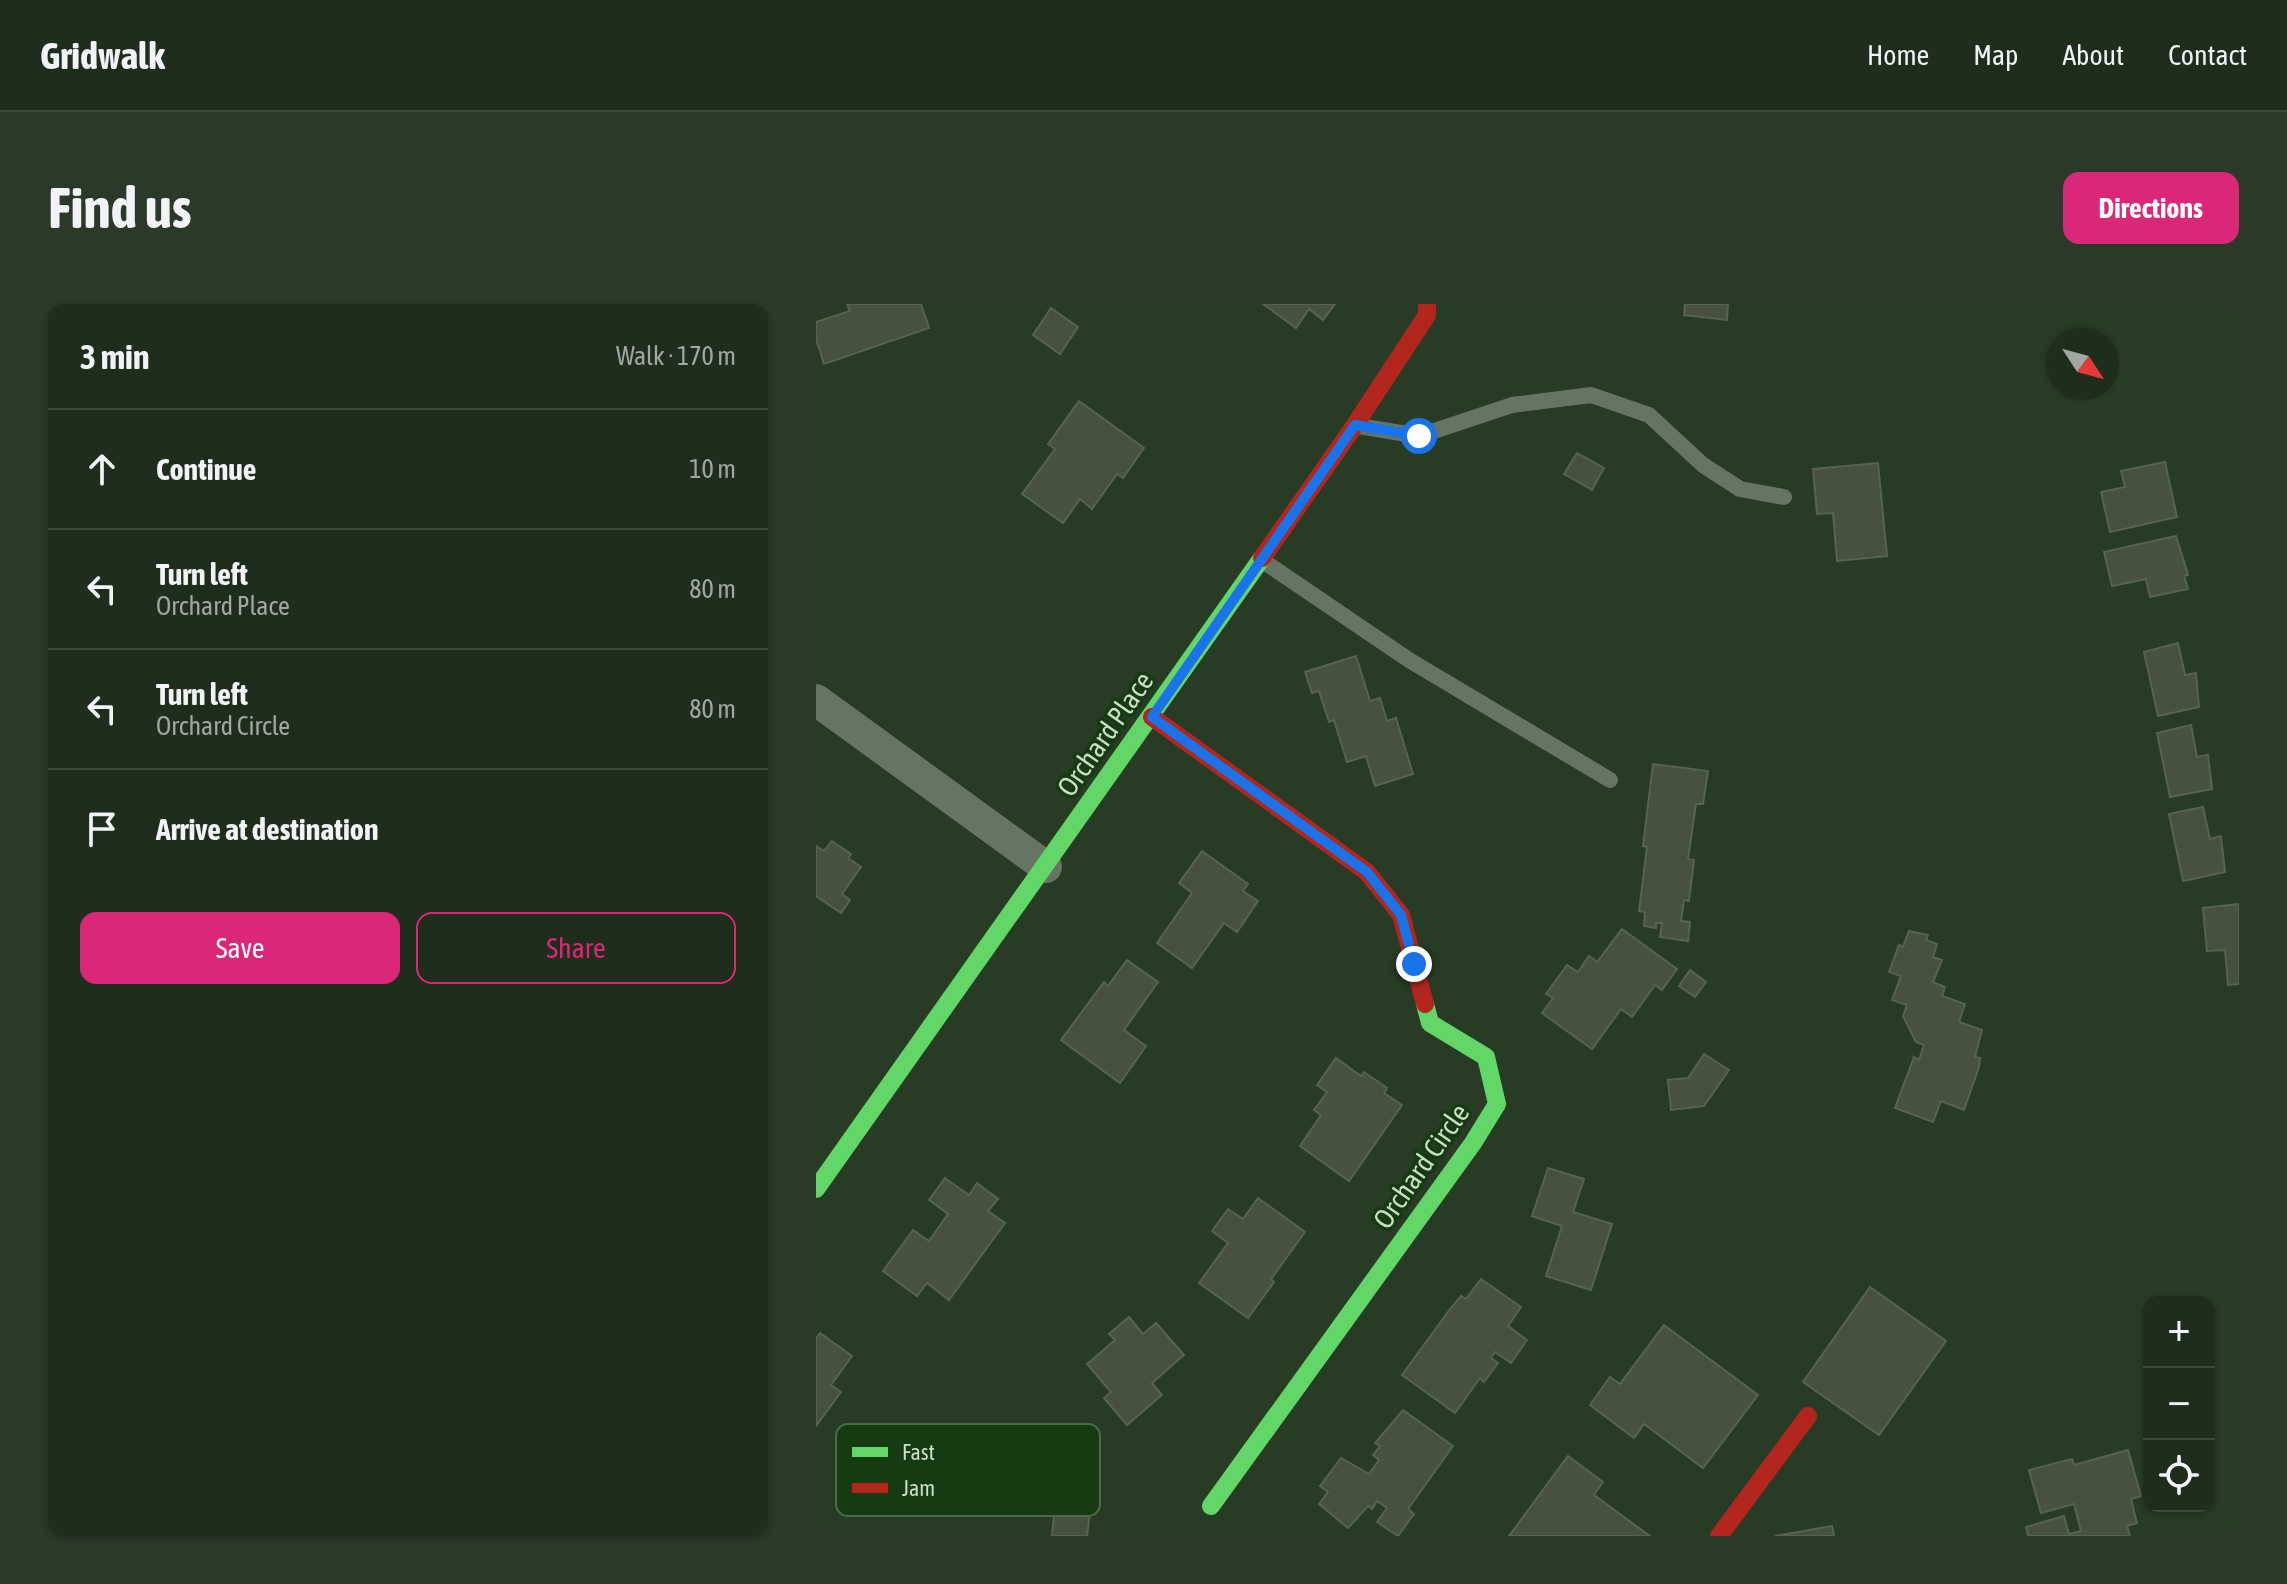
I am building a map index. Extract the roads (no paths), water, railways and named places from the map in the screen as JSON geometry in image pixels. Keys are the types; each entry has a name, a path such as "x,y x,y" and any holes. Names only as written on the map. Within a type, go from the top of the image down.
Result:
{"street":[{"name":"Orchard Place","path":"816,1189 1152,717 1355,425 1427,315 1427,304"},
{"path":"816,700 1046,867"},
{"name":"Orchard Circle","path":"1152,717 1367,872 1401,915 1430,1023 1486,1057 1497,1104 1473,1143 1211,1506"},
{"path":"1719,1536 1808,1416"}],"lane":[{"path":"1355,425 1419,436 1512,405 1591,395 1649,415 1703,465 1740,489 1784,497"},
{"path":"1260,559 1409,660 1610,780"}]}
